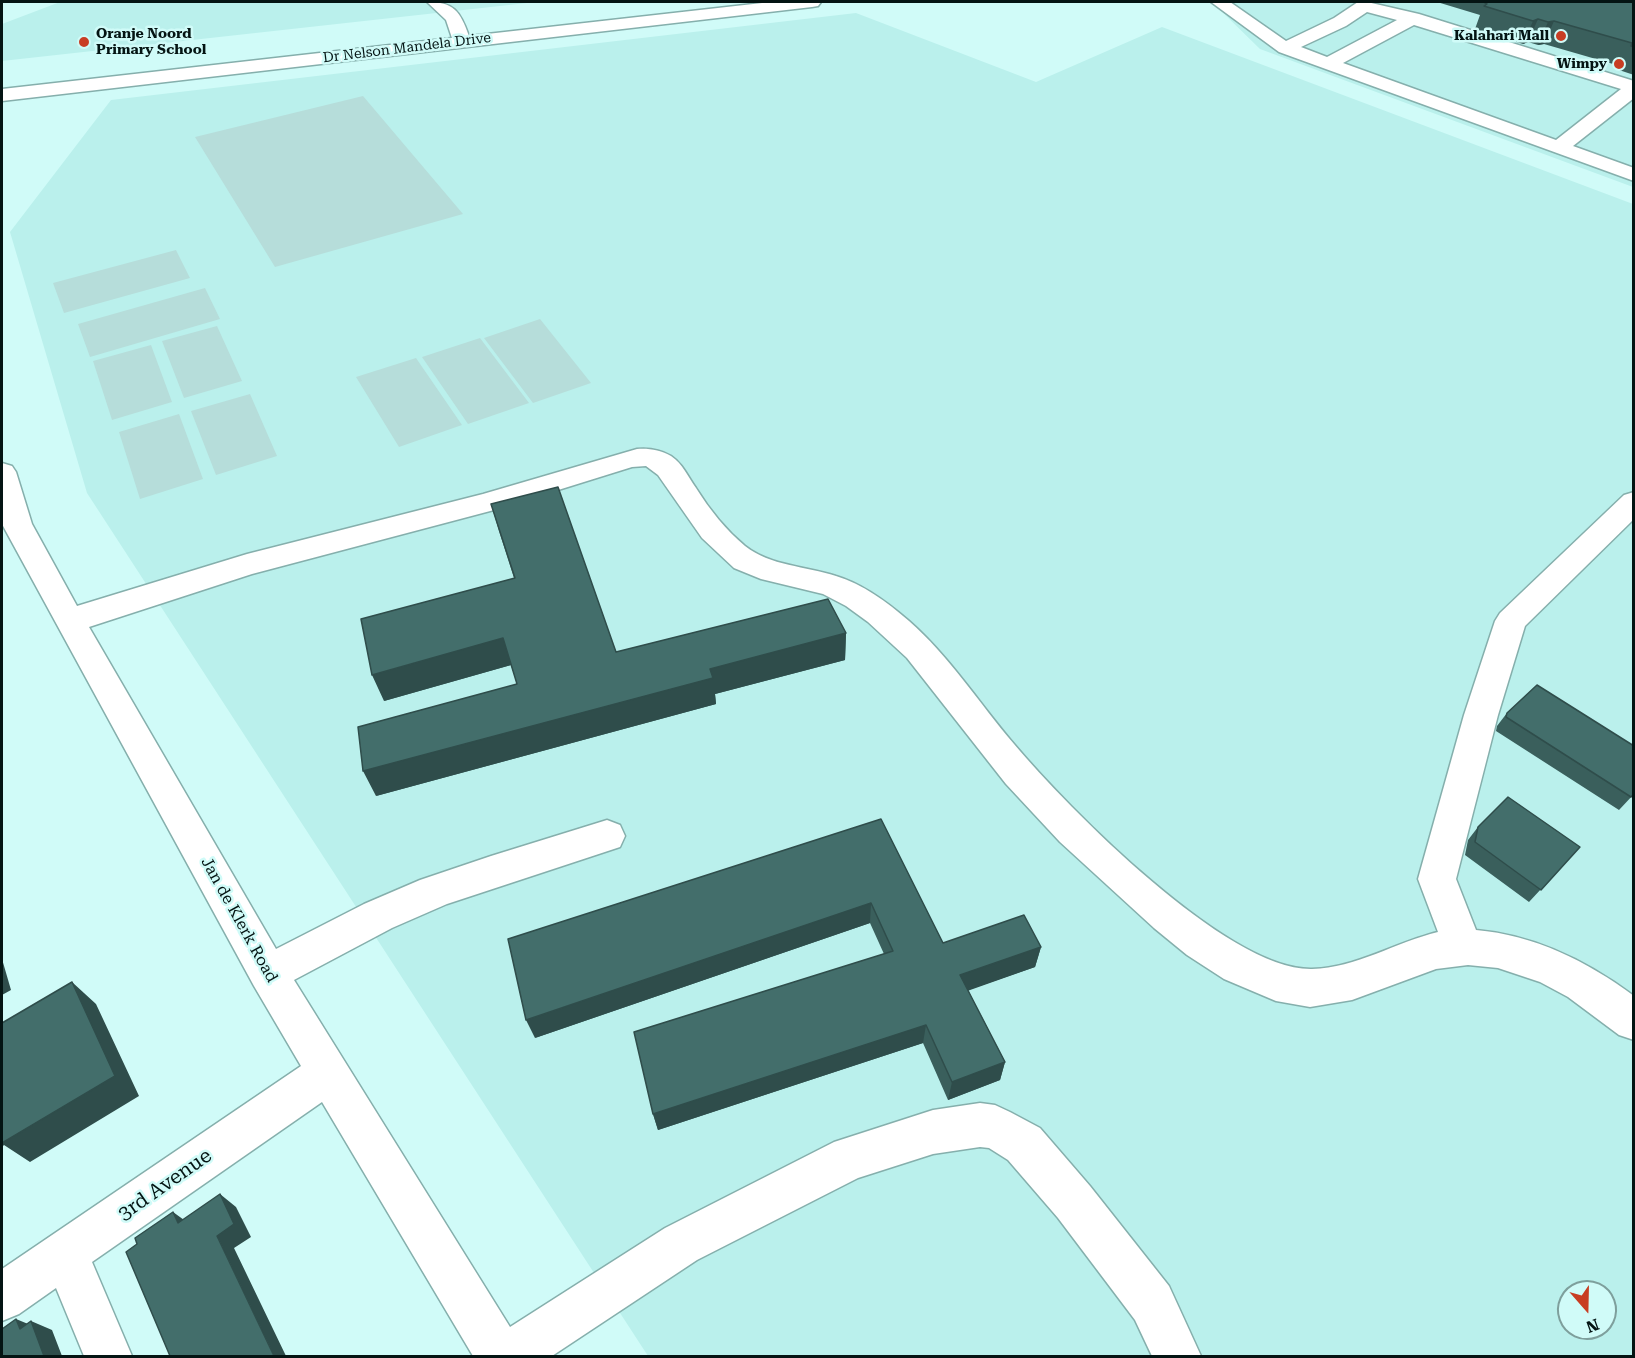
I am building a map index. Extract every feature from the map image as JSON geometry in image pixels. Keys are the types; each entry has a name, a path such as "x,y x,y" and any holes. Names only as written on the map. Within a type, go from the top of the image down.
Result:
{"street":[{"path":"435,2 454,18 459,34"},
{"name":"Dr Nelson Mandela Drive","path":"2,95 693,2"},
{"name":"Dr Nelson Mandela Drive","path":"2,78 812,2"},
{"path":"1220,2 1285,48 1634,175"},
{"path":"1235,2 1251,24"},
{"path":"1384,10 1402,2"},
{"path":"1285,48 1340,22 1363,4 1634,88"},
{"path":"1327,64 1413,18"},
{"path":"1558,148 1634,88"},
{"path":"69,620 116,609 245,565 487,503 623,460 653,458 670,470 705,523 747,562 766,570 830,584 857,598 897,630 927,657 1003,755 1078,838 1154,906 1211,950 1266,980 1297,987 1324,988 1377,972 1416,956 1463,946 1505,950 1553,966 1613,1004 1634,1021"},
{"name":"Jan de Klerk Road","path":"2,472 17,524 69,620 268,973 500,1356"},
{"path":"1463,946 1437,879 1481,715 1510,621 1634,502"},
{"path":"268,973 378,916 414,901 473,879 607,836"},
{"name":"3rd Avenue","path":"2,1297 327,1073"},
{"path":"512,1356 556,1324 681,1244 850,1158 933,1132 980,1125 995,1126 1024,1144 1074,1202 1152,1303 1177,1356"},
{"path":"65,1254 108,1356"}],"shaded area":[{"name":"Oranje Noord Primary School","path":"60,2 536,2 2,61 2,24"},
{"name":"Kalahari Mall","path":"1212,2 1633,2 1633,187 1260,49"},
{"path":"856,13 1036,82 1162,27 1633,204 1633,1356 648,1356 87,493 10,232 111,100"},
{"path":"363,96 463,214 275,267 195,137"},
{"path":"176,250 190,278 64,313 53,283"},
{"path":"205,288 220,319 90,357 78,324"},
{"path":"540,319 591,383 533,403 484,338"},
{"path":"217,326 242,381 184,398 162,341"},
{"path":"480,338 529,403 468,424 422,357"},
{"path":"151,345 172,402 112,420 93,361"},
{"path":"416,358 462,425 399,447 356,377"},
{"path":"250,394 277,456 216,475 191,411"},
{"path":"179,414 203,479 140,499 119,432"}],"building":[{"path":"1488,2 1634,2 1634,47 1631,46 1632,43 1554,21 1538,19 1533,21 1484,6"},
{"path":"558,487 616,652 828,599 846,633 710,669 713,678 363,771 358,727 517,684 503,638 372,675 361,619 515,578 491,504"},
{"path":"1537,685 1634,746 1634,794 1631,797 1506,717 1507,713"},
{"path":"1508,797 1580,847 1541,890 1475,842 1478,827"},
{"path":"881,819 943,943 1024,915 1041,947 960,975 1005,1062 952,1082 926,1025 653,1114 634,1032 893,951 871,903 526,1020 508,939"},
{"path":"72,982 115,1076 2,1143 2,1023"},
{"path":"220,1194 234,1224 217,1236 274,1356 170,1356 126,1252 137,1244 135,1238 173,1212 178,1223"},
{"path":"16,1319 20,1329 31,1321 44,1356 2,1356 2,1329"}],"place":[{"name":"Kalahari Mall","path":"1561,36"},
{"name":"Oranje Noord Primary School","path":"84,42"},
{"name":"Wimpy","path":"1619,64"}]}
